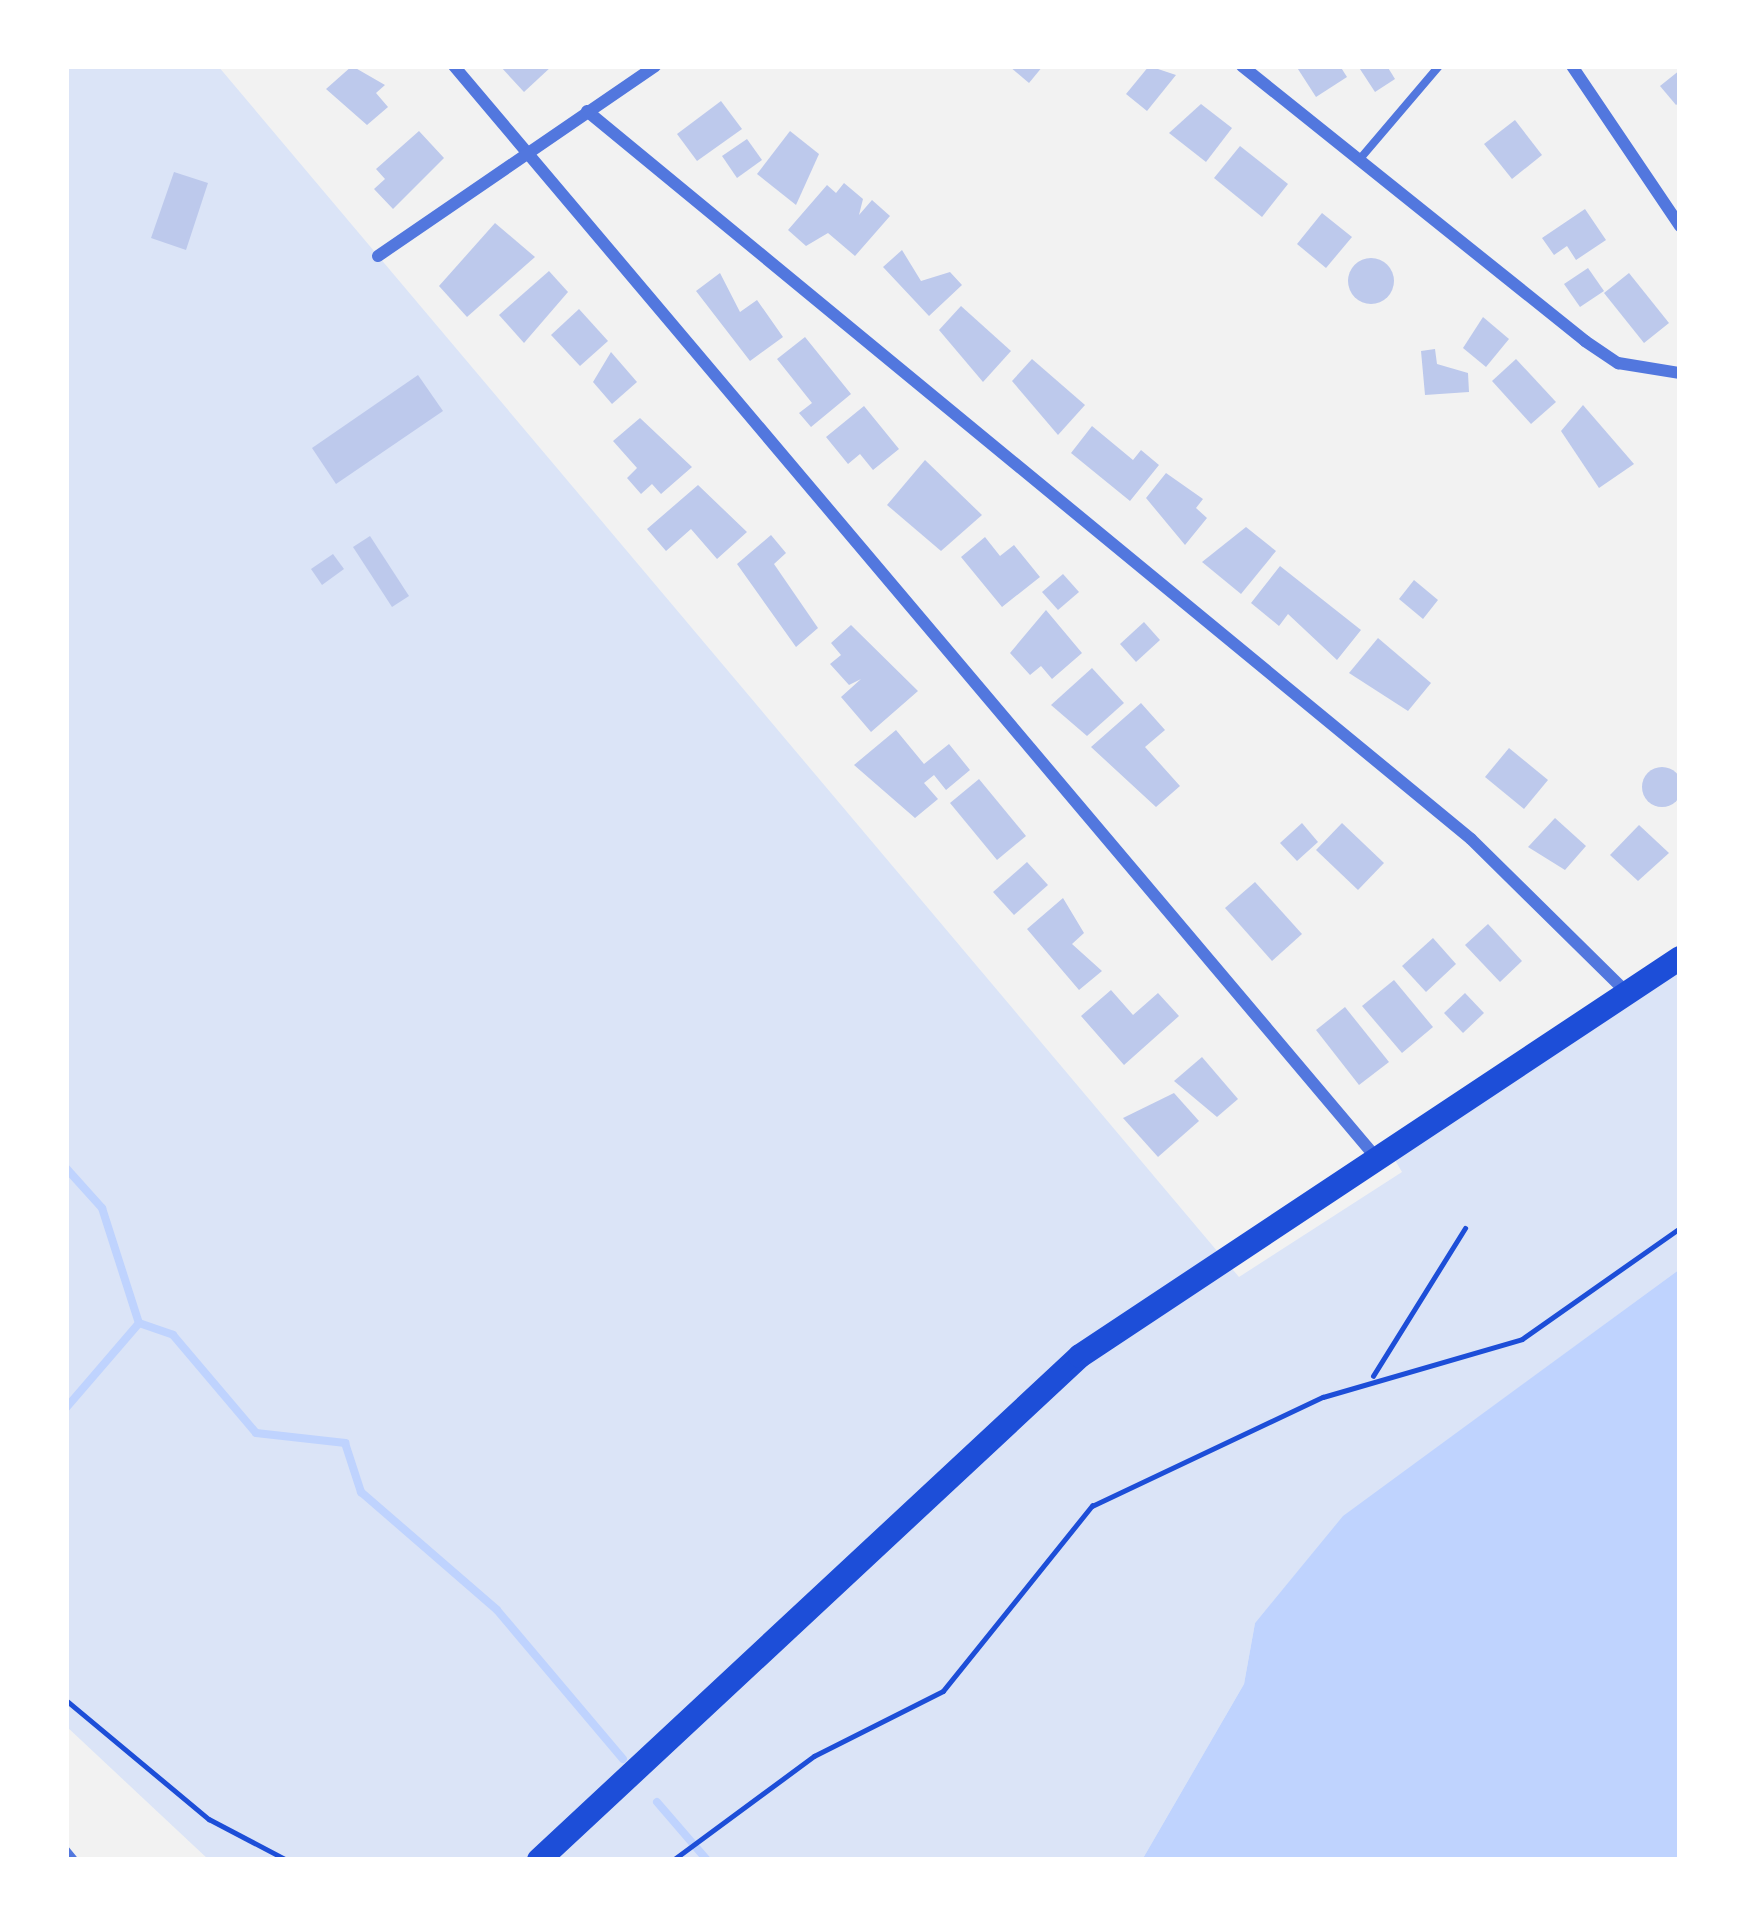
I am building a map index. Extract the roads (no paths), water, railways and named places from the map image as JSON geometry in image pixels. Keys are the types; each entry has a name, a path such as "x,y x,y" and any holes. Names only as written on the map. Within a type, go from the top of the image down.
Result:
{"main road":[{"path":"539,1860 1080,1356 1373,1154 1680,958"}],"street":[{"path":"454,66 1373,1154"},
{"path":"378,256 655,66"},
{"path":"1242,66 1586,341 1618,362 1680,373"},
{"path":"1572,66 1680,226"},
{"path":"587,111 1472,839 1626,992"}],"lane":[{"path":"1359,160 1439,66"},
{"path":"66,1850 74,1860"}],"water":[{"path":"1680,1269 1680,1860 1142,1860 1244,1684 1255,1623 1343,1516"}],"waterway":[{"path":"66,1168 102,1208 139,1323 173,1335 256,1433 345,1443 361,1492 497,1610 623,1759"},
{"path":"66,1408 139,1323"},
{"path":"657,1802 707,1860"}]}
